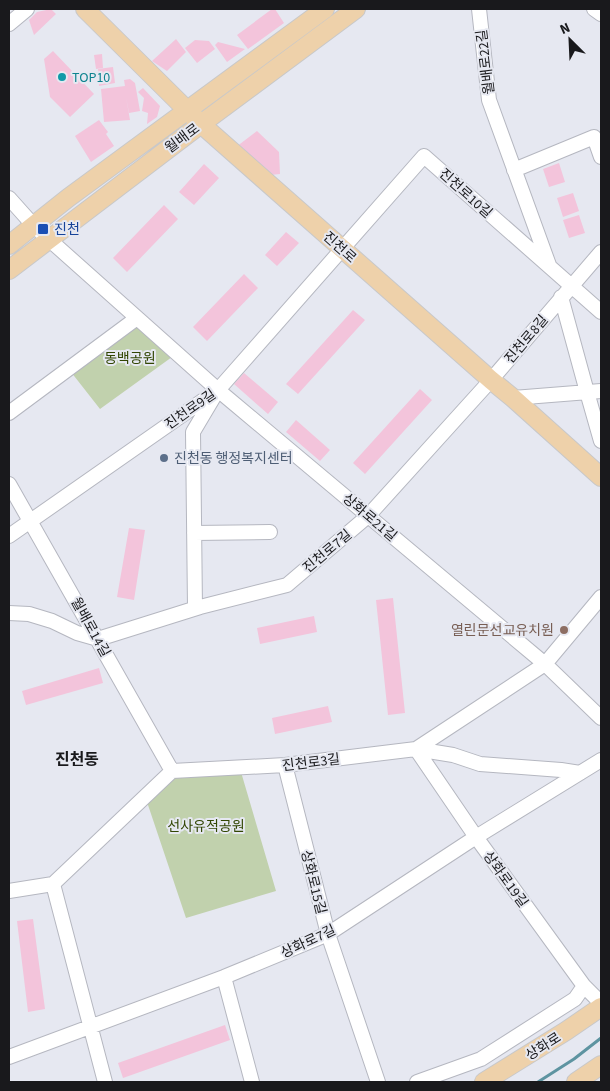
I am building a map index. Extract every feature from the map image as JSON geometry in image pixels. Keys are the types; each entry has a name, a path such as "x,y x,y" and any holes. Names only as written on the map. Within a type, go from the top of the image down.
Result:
{"main road":[{"name":"진천로","path":"85,9 201,124 513,398 601,478"},
{"name":"월배로","path":"9,245 68,198 325,9"},
{"name":"월배로","path":"9,270 356,9"},
{"name":"상화로","path":"484,1082 566,1031 601,1005"},
{"path":"566,1031 601,1023"},
{"path":"576,1082 597,1073"}],"street":[{"path":"9,24 26,9"},
{"name":"월배로22길","path":"478,9 489,100 550,268"},
{"path":"594,9 601,14"},
{"path":"514,170 597,140 601,157"},
{"name":"진천로10길","path":"342,249 424,156 601,312"},
{"name":"상화로21길","path":"9,198 34,226 218,390 545,664 601,718"},
{"name":"진천로9길","path":"9,536 218,390 342,249"},
{"name":"진천로8길","path":"491,380 601,252"},
{"name":"진천로8길","path":"561,297 601,441"},
{"path":"9,413 137,318"},
{"name":"진천로7길","path":"98,639 195,608 286,585 368,516 491,380"},
{"path":"195,608 193,432 218,390"},
{"path":"513,398 601,391"},
{"name":"월배로14길","path":"9,484 172,771"},
{"path":"194,533 270,532"},
{"name":"진천로3길","path":"172,771 285,765 416,749 545,664 601,597"},
{"path":"9,613 29,614 52,620 77,633 98,639"},
{"path":"416,749 453,755 480,764 580,773"},
{"name":"상화로19길","path":"416,749 476,837 584,986 601,1005"},
{"name":"상화로7길","path":"9,1057 224,977 328,934 476,837 601,760"},
{"name":"상화로15길","path":"285,765 328,934 378,1082"},
{"path":"9,891 53,884 172,771"},
{"path":"53,884 105,1082"},
{"path":"224,977 252,1082"},
{"path":"417,1082 481,1060 575,999 584,986"}],"green space":[{"name":"동백공원","path":"136,324 172,357 100,409 71,372"},
{"name":"선사유적공원","path":"241,772 276,891 186,918 147,802 174,778"}],"building":[{"path":"51,9 56,14 34,35 29,20 37,12"},
{"path":"272,9 275,9 284,23 248,49 237,35"},
{"path":"176,39 186,52 167,71 152,61"},
{"path":"195,40 209,41 215,49 197,63 185,48"},
{"path":"218,42 245,49 227,62 215,45"},
{"name":"TOP10","path":"53,51 94,94 70,117 50,97 44,59"},
{"path":"102,54 103,68 96,69 94,55"},
{"path":"113,67 115,83 99,86 98,69"},
{"path":"130,79 135,83 140,111 129,113 126,97 130,120 104,122 101,89 125,86 124,80"},
{"path":"143,88 160,106 157,117 147,124 148,113 142,111 144,98 138,92"},
{"path":"99,120 108,132 106,134 114,146 91,162 75,136"},
{"path":"257,131 279,152 280,174 270,175 236,147"},
{"path":"559,163 565,182 549,187 543,169"},
{"path":"204,164 219,178 194,205 179,192"},
{"path":"573,193 579,211 563,217 557,198"},
{"path":"164,205 178,219 127,272 113,258"},
{"path":"579,215 585,233 569,238 563,220"},
{"path":"286,232 299,243 277,266 265,255"},
{"path":"244,274 258,288 207,341 193,327"},
{"path":"353,310 365,320 298,394 286,384"},
{"path":"244,373 278,402 268,414 234,384"},
{"path":"420,389 432,400 365,474 353,463"},
{"path":"296,420 330,450 320,461 286,432"},
{"path":"129,528 145,530 134,600 117,597"},
{"path":"393,598 405,713 388,715 376,600"},
{"path":"314,616 317,632 260,644 257,628"},
{"path":"99,668 103,683 26,705 22,691"},
{"path":"328,706 332,722 275,734 272,718"},
{"path":"33,919 45,1009 28,1012 17,921"},
{"path":"225,1025 230,1040 123,1078 118,1063"}],"waterway":[{"path":"538,1082 574,1059 601,1038"}],"place":[{"name":"TOP10","path":"62,77"},
{"name":"진천","path":"43,229"},
{"name":"진천동 행정복지센터","path":"164,458"},
{"name":"열린문선교유치원","path":"564,630"}],"district":[{"name":"진천동","path":"77,759"}]}
